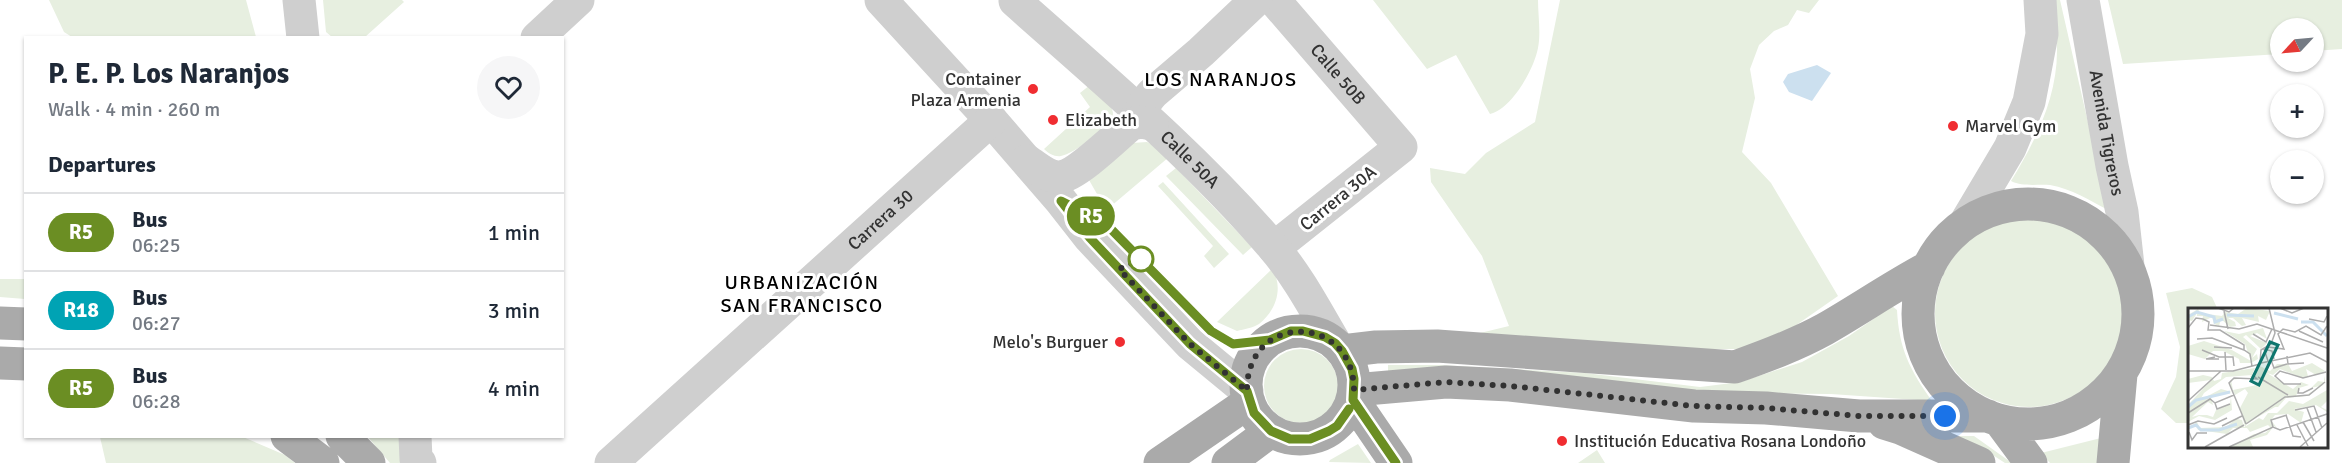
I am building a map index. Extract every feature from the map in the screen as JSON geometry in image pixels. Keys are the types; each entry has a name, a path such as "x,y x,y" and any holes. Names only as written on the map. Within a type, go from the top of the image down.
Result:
{"main road":[{"path":"2027,203 2048,205 2069,211 2088,221 2105,235 2128,266 2136,292 2139,320 2136,339 2121,374 2105,394 2085,409 2062,420 2037,424 2012,423 1993,418 1969,407 1953,394 1939,378 1928,360 1921,340 1919,298 1929,267 1945,241 1966,222 1985,212 2006,205 2027,203"},
{"path":"1338,347 1437,346 1735,367 1781,350 1824,329 1891,287 1929,267"},
{"path":"0,324 24,324"},
{"path":"1303,463 1254,413 1248,397 1249,368 1254,357 1270,340 1291,331 1303,331 1325,337 1338,347 1352,369 1354,395 1390,453"},
{"path":"0,363 24,364"},
{"path":"2113,463 2121,374"},
{"path":"1354,395 1395,386 1446,382 1499,385 1694,406 1766,408 1859,416 1993,418 2031,463"},
{"path":"1390,453 1375,414 1383,395 1395,386"},
{"path":"1228,463 1276,433 1300,440 1310,439 1329,431 1344,418 1354,395"},
{"path":"1160,463 1248,397"},
{"path":"1859,416 1900,428 1979,463"},
{"path":"290,438 323,463"},
{"path":"344,438 369,463"}],"street":[{"path":"299,0 303,36"},
{"path":"539,36 578,0"},
{"path":"881,0 991,120 1090,238 1190,344 1248,397"},
{"path":"1024,159 1047,174 1060,177 1073,173 1142,121 1146,100 1256,0"},
{"name":"Calle 50B","path":"1274,0 1401,147"},
{"path":"1966,222 2010,148 2029,102 2042,34 2040,0"},
{"name":"Avenida Tigreros","path":"2083,0 2122,212 2128,266"},
{"name":"Calle 50A","path":"1015,1 1142,121 1202,171 1274,248 1306,294 1338,347"},
{"name":"Carrera 30","path":"611,463 991,120"},
{"name":"Carrera 30A","path":"1274,248 1401,147"},
{"path":"415,438 416,459 420,463"}],"green space":[{"path":"49,0 246,0 256,36 70,36 64,32"},
{"path":"323,0 402,0 404,2 366,36 331,36 326,32"},
{"path":"1373,0 1538,0 1539,36 1536,57 1527,77 1514,96 1498,111 1490,114 1456,55 1427,69"},
{"path":"1560,0 1819,0 1809,13 1797,10 1788,25 1774,31 1759,45 1750,69 1755,98 1742,152 1771,183 1838,296 1782,335 1740,349 1677,349 1476,334 1509,326 1482,256 1431,182 1430,168 1465,174 1486,153 1535,122"},
{"path":"2054,0 2060,0 2108,210 2066,189 2050,185 2025,185 2011,181 2036,135 2049,103 2057,51"},
{"path":"2108,0 2342,0 2342,49 2324,50 2324,18 2270,18 2270,55 2123,64"},
{"path":"1090,85 1111,107 1113,115 1111,120 1099,133 1067,154 1057,156 1050,154 1044,149 1090,107 1080,93"},
{"path":"1147,142 1159,148 1169,157 1110,207 1101,201 1089,180 1132,143"},
{"path":"1176,168 1252,247 1243,255 1166,176"},
{"path":"1163,182 1229,254 1214,268 1204,256 1213,246 1158,186"},
{"path":"2020,219 2038,219 2073,230 2089,240 2102,253 2116,277 2123,313 2116,349 2102,373 2089,386 2056,403 2038,407 2020,407 1985,396 1969,386 1956,373 1939,340 1935,322 1935,304 1946,269 1956,253 1969,240 2002,223"},
{"path":"1272,269 1276,276 1278,291 1274,306 1265,319 1257,325 1237,331 1217,322"},
{"path":"0,279 24,279 24,299 0,297"},
{"path":"2192,288 2212,297 2217,308 2188,308 2188,423 2176,423 2161,409 2176,377 2180,347 2166,293"},
{"path":"1892,306 1897,310 1900,336 1907,358 1932,401 1831,394 1696,393 1388,371 1388,365 1440,365 1585,373 1700,387 1740,382 1802,362 1849,336"},
{"path":"1301,349 1322,355 1332,365 1338,386 1332,407 1322,417 1301,423 1280,417 1270,407 1264,386 1270,365 1280,355"},
{"path":"1952,436 1974,436 2012,463 2005,463 1982,448"},
{"path":"100,438 245,438 285,455 295,463 106,463"},
{"path":"369,438 399,438 402,463 390,463"},
{"path":"2101,438 2099,463 2050,463 2041,453"},
{"path":"1358,444 1371,463 1329,462 1330,460"},
{"path":"1597,450 1605,463 1578,463"}],"water":[{"path":"1817,65 1831,73 1812,101 1789,92 1783,82 1788,74"}],"bus line":[{"name":"R5","path":"1349,409 1337,426 1310,439 1290,439 1271,431 1254,413 1247,391 1190,344 1090,238 1061,201 1105,223 1211,331 1233,344 1270,340 1291,331 1314,333 1335,343 1352,369 1353,400 1396,463"}],"place":[{"name":"Container Plaza Armenia","path":"1033,89"},
{"name":"Elizabeth","path":"1053,120"},
{"name":"Marvel Gym","path":"1953,126"},
{"name":"Melo's Burguer","path":"1120,342"},
{"name":"Institución Educativa Rosana Londoño","path":"1562,441"}],"district":[{"name":"LOS NARANJOS","path":"1221,79"},
{"name":"URBANIZACIÓN SAN FRANCISCO","path":"802,294"}],"route":[{"path":"1141,259 1119,269 1190,344 1247,391 1246,380 1249,368 1261,348 1280,335 1291,331 1303,331 1325,337 1342,351 1352,369 1354,390 1446,382 1510,386 1694,406 1766,408 1859,416 1945,416"}]}
